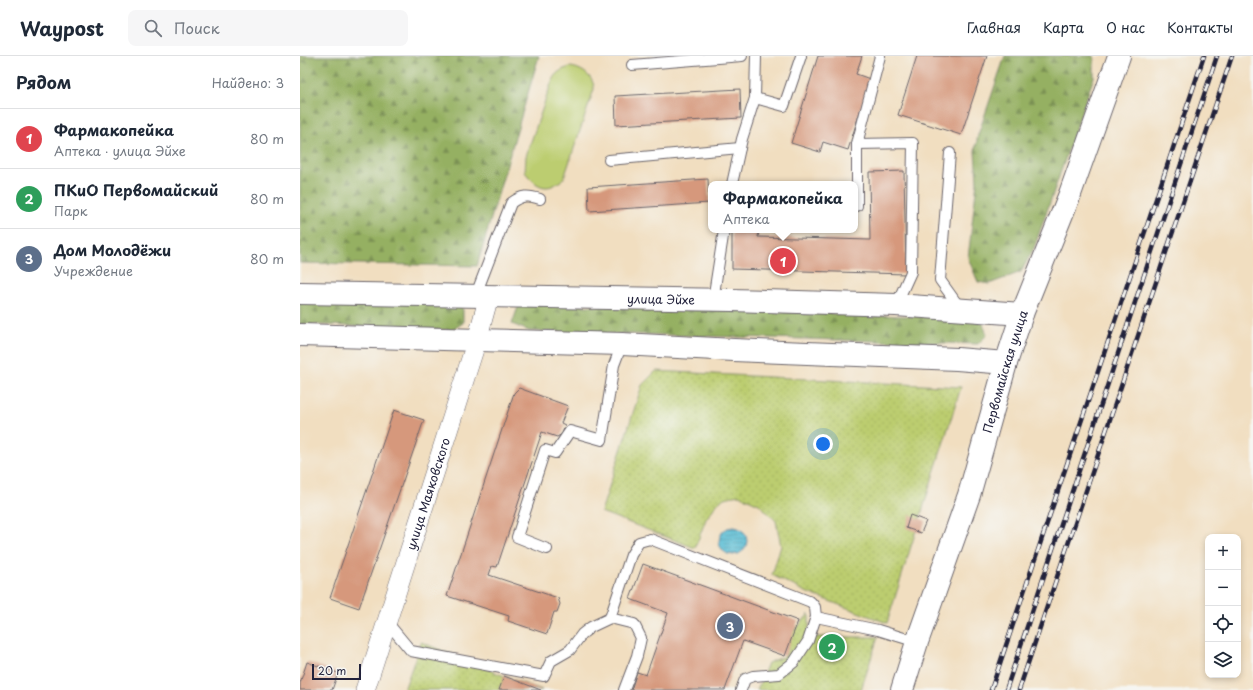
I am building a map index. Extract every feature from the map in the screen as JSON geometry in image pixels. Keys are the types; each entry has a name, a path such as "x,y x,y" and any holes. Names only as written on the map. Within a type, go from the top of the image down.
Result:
{"main road":[{"name":"Первомайская улица","path":"902,690 917,642 969,495 1006,362 1022,314 1070,194 1119,56"},
{"name":"улица Эйхе","path":"300,293 713,300 896,305 1022,314"},
{"path":"300,335 622,344 1006,362"}],"street":[{"name":"улица Маяковского","path":"365,690 477,340 482,297"}],"lane":[{"path":"632,65 742,56"},
{"path":"733,181 740,148 755,98 756,56"},
{"path":"755,98 784,106 801,56"},
{"path":"857,181 857,144 880,56"},
{"path":"857,144 913,143 911,272 896,305"},
{"path":"609,160 740,148"},
{"path":"950,152 940,280 961,310"},
{"path":"482,297 511,203 518,198 528,195 540,199"},
{"path":"713,300 724,233"},
{"path":"547,549 517,537 545,450 555,454 570,431 602,440 614,365 622,344"},
{"path":"610,618 631,555 639,542 650,539 811,602 815,608 816,616 808,641 794,662 779,674 753,676 745,679 741,690"},
{"path":"816,616 878,630 917,642"},
{"path":"387,622 411,651 544,676 551,661 570,650 582,634 591,627 610,618 634,624 641,638 637,656 624,690"}],"green space":[{"path":"300,56 539,56 477,266 300,263"},
{"path":"1005,56 1094,56 1094,77 1034,248 1021,272 989,284 978,282 968,258 977,182 975,151 978,135"},
{"path":"570,67 583,71 590,77 594,89 564,178 553,186 543,187 534,182 525,172 526,156 553,78 561,71"},
{"path":"300,297 459,301 463,310 463,323 452,330 300,324"},
{"path":"527,304 966,318 983,323 987,335 978,344 529,331 512,324 518,307"},
{"path":"656,371 961,387 887,623 808,593 772,575 781,546 776,521 759,504 739,495 724,498 716,505 706,519 695,548 601,512 642,385"},
{"path":"809,614 809,637 878,637 861,690 757,690 768,663 785,656 793,632"},
{"path":"421,642 504,676 542,690 404,690"}],"water":[{"path":"733,527 743,531 747,541 743,551 733,555 723,551 719,541 723,531"}],"building":[{"path":"818,56 862,56 856,74 870,79 848,150 823,142 820,152 791,143"},
{"path":"917,56 987,56 961,135 898,115"},
{"path":"740,89 741,118 616,125 615,96"},
{"path":"904,171 906,274 732,269 732,233 759,233 758,237 870,240 869,172"},
{"path":"708,179 708,203 589,211 588,187"},
{"path":"519,388 568,406 561,423 565,425 562,434 557,437 542,432 497,567 492,566 489,575 558,598 560,604 557,612 554,612 547,634 508,621 509,616 447,596 514,393"},
{"path":"394,410 424,420 359,608 330,598"},
{"path":"910,515 926,521 921,533 906,528"},
{"path":"643,564 798,621 785,656 743,641 725,690 631,690 637,672 646,675 668,613 630,599"},
{"path":"307,662 338,673 332,690 300,690 300,683"},
{"path":"504,676 541,690 499,690"}],"railway":[{"path":"991,690 1204,56"},
{"path":"1006,690 1217,56"},
{"path":"1019,690 1232,56"}],"place":[{"name":"Фармакопейка","path":"783,261"},
{"name":"Дом Молодёжи","path":"730,626"},
{"name":"ПКиО Первомайский","path":"832,647"}]}
